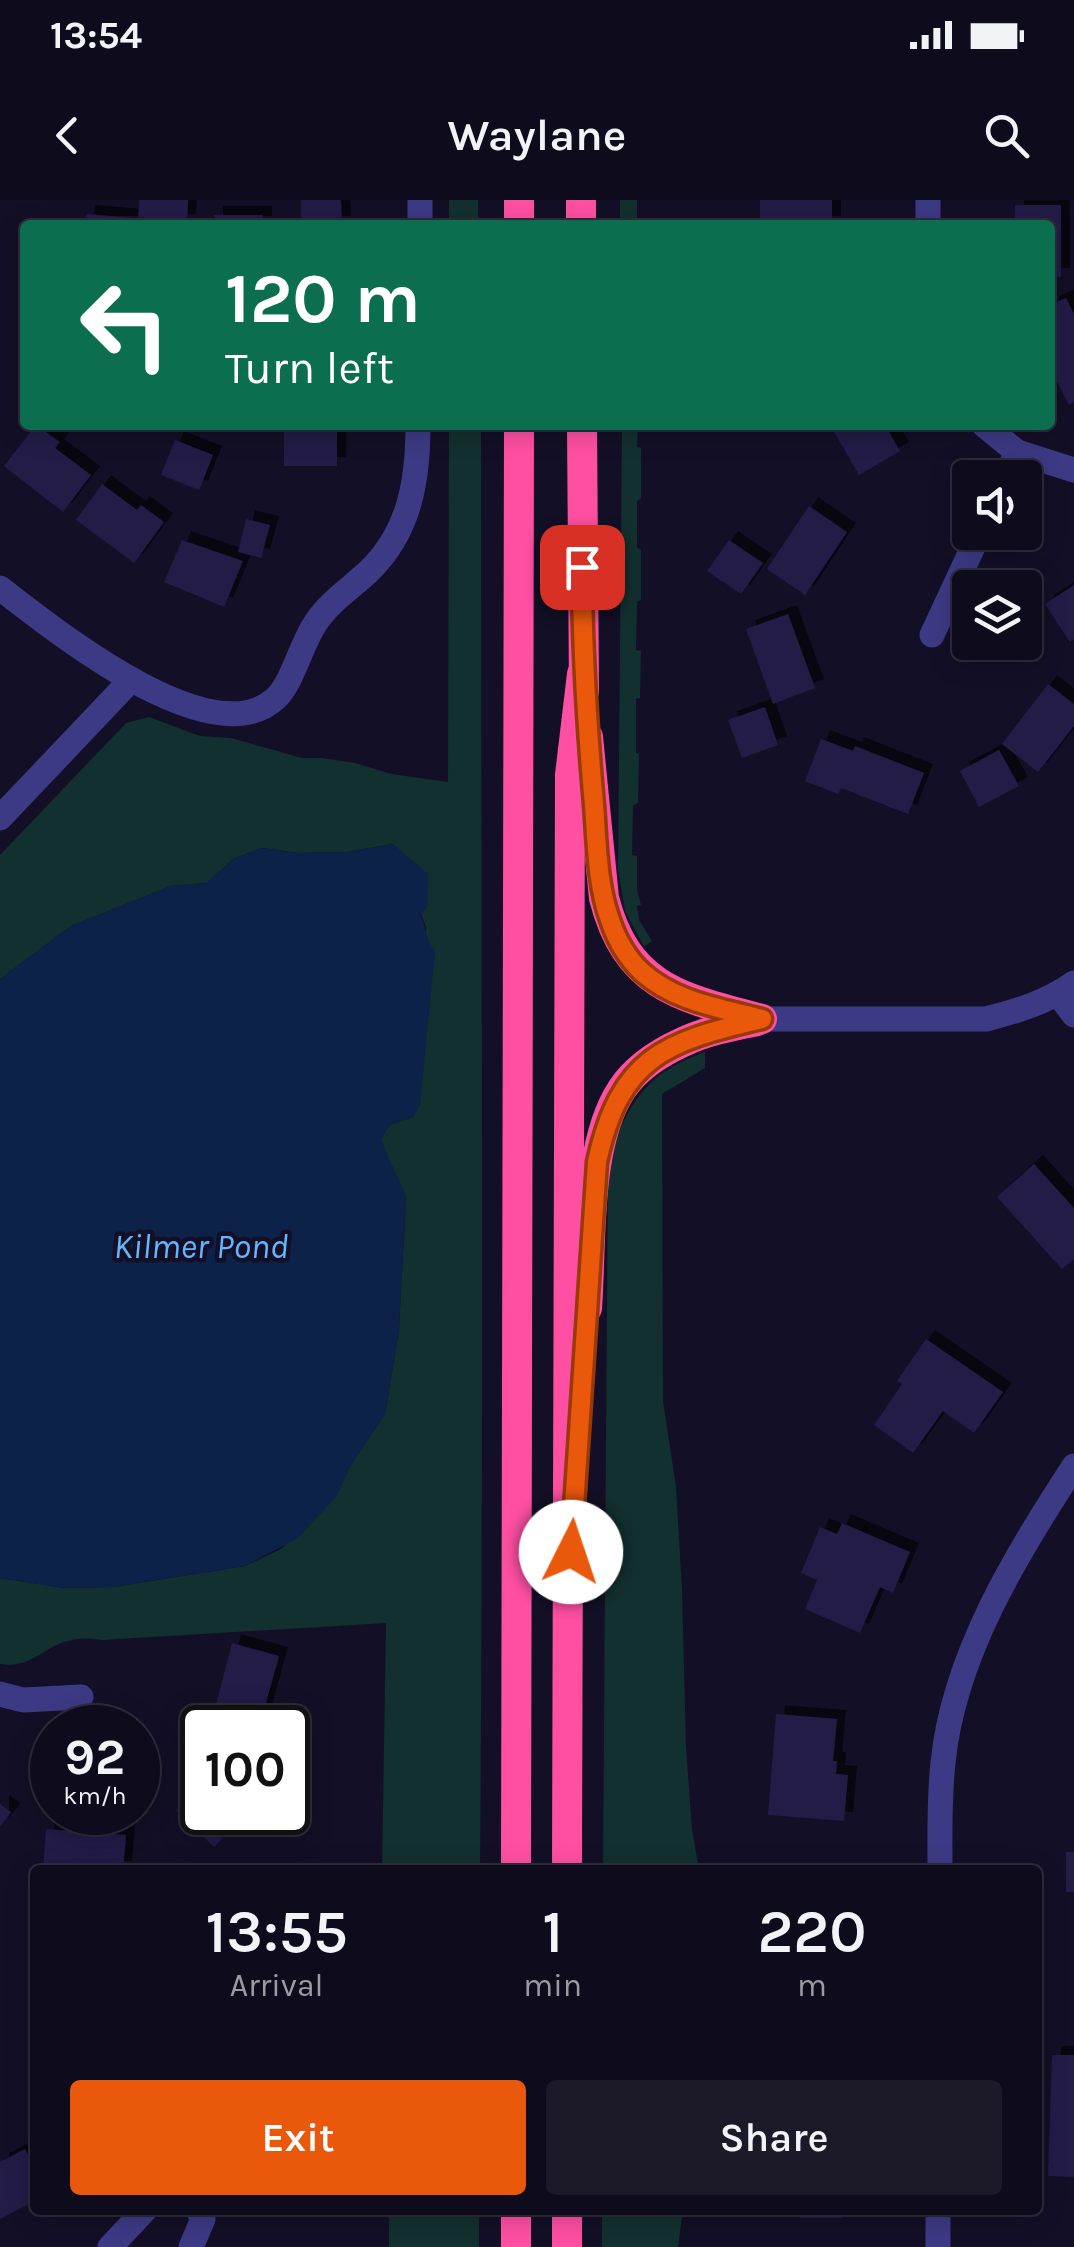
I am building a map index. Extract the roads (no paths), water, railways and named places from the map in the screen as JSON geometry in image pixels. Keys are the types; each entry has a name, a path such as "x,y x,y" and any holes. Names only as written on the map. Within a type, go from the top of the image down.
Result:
{"highway":[{"path":"516,1865 519,430"},
{"path":"582,430 582,674 600,872 609,918 641,970 681,997 762,1019"},
{"path":"567,1865 570,775 582,674"},
{"path":"568,1590 597,1162 607,1122 623,1087 659,1055 704,1034 762,1019"},
{"path":"516,2215 516,2247"},
{"path":"567,2215 567,2247"}],"street":[{"path":"0,588 66,639 130,681 188,704 222,712 246,711 275,699 290,680 297,655 323,613 390,549 416,482 418,430"},
{"path":"990,430 1017,452 1074,470"},
{"path":"1013,460 1017,452"},
{"path":"932,635 972,550"},
{"path":"0,818 130,681"},
{"path":"762,1019 986,1019 1069,998"},
{"path":"940,1865 943,1760 961,1684 984,1620 1018,1552 1074,1466"},
{"path":"0,1694 22,1700 82,1697"},
{"path":"110,2247 141,2215"},
{"path":"191,2247 203,2219 201,2215"},
{"path":"938,2215 938,2247"}],"water":[{"name":"Kilmer Pond","path":"393,844 428,874 427,907 420,915 435,951 420,1105 413,1117 389,1125 381,1140 406,1197 399,1329 385,1414 352,1463 336,1497 298,1538 245,1566 113,1587 65,1588 0,1578 0,979 71,926 171,886 207,883 233,859 262,848 298,853 346,852"}]}
